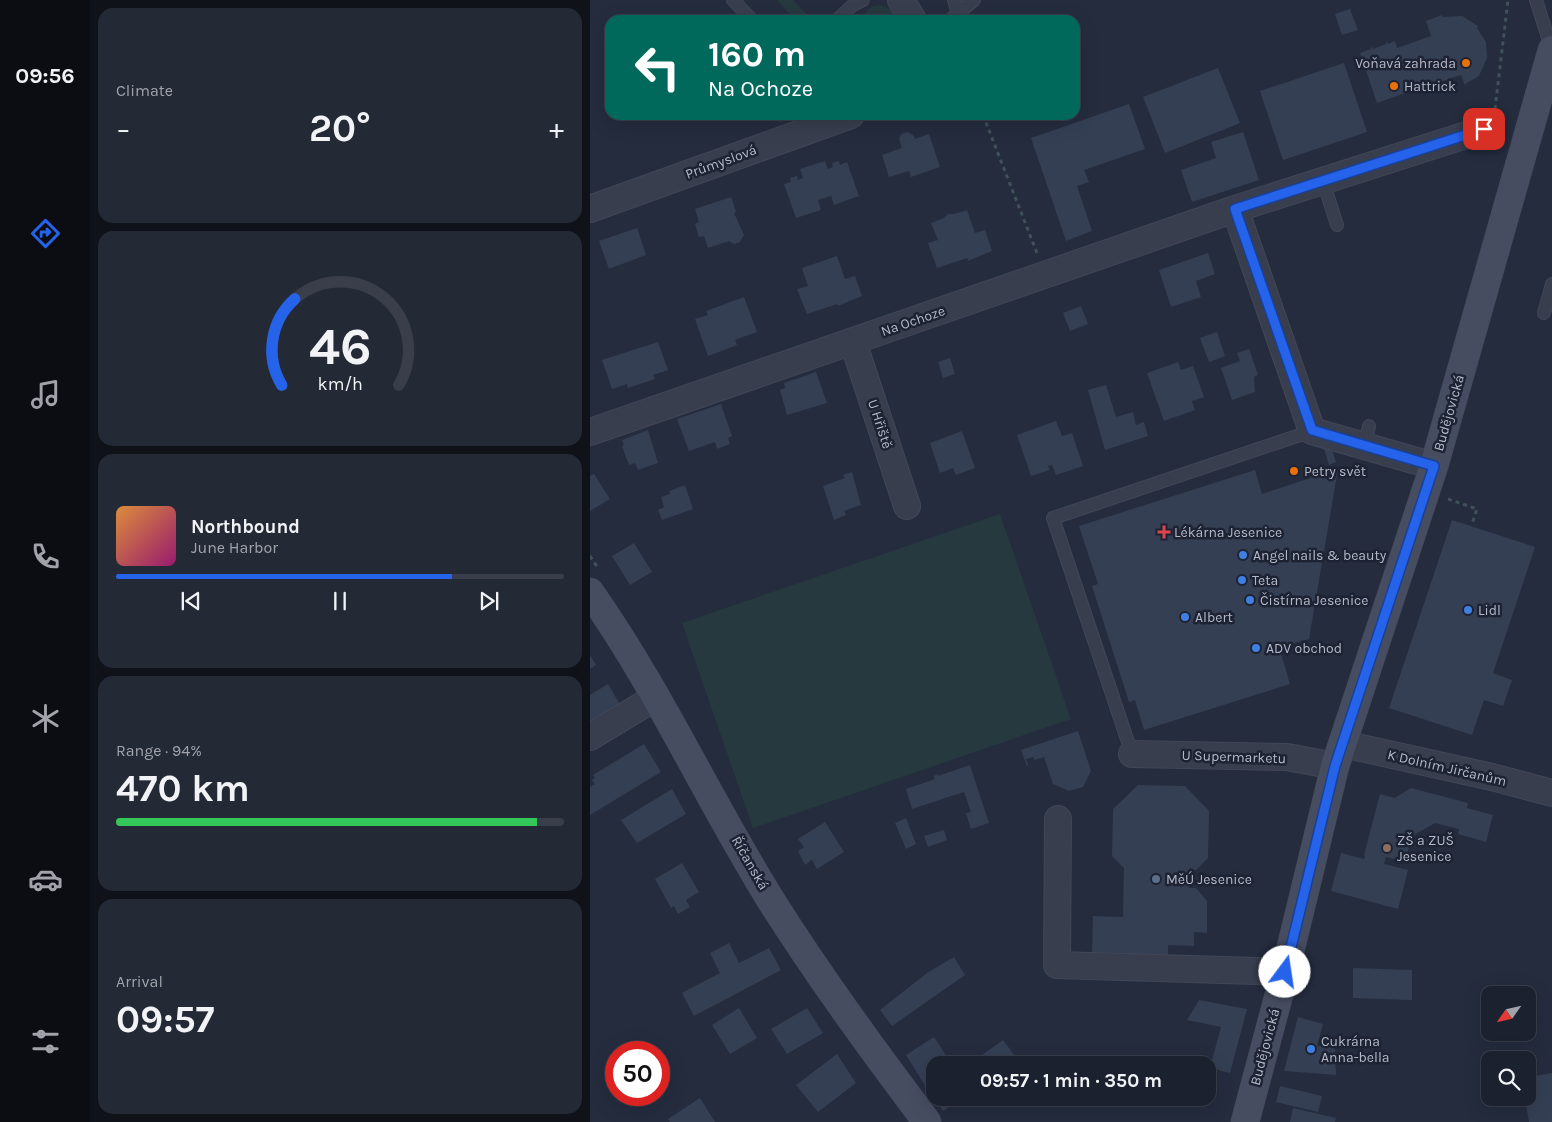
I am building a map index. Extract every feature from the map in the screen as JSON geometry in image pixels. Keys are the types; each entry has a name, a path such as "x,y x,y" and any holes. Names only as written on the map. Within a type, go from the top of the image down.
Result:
{"main road":[{"name":"Budějovická","path":"1245,1122 1285,972 1339,755 1434,466 1552,50"},
{"name":"Říčanská","path":"590,592 606,614 656,697 772,902 855,1026 927,1122"}],"street":[{"path":"901,0 910,15"},
{"name":"Průmyslová","path":"590,209 837,120"},
{"name":"Na Ochoze","path":"590,432 1235,209 1484,129"},
{"path":"1235,209 1312,430 1367,436 1434,466"},
{"name":"U Hřiště","path":"852,342 907,506"},
{"path":"590,737 656,697"},
{"name":"U Supermarketu","path":"1132,754 1287,757 1339,755"},
{"name":"K Dolním Jirčanům","path":"1339,755 1492,777 1552,793"},
{"path":"1058,819 1057,965 1285,972"}],"lane":[{"path":"733,0 747,15"},
{"path":"843,15 863,0"},
{"path":"954,0 954,15"},
{"path":"956,15 974,0"},
{"path":"1536,0 1552,50"},
{"path":"1323,181 1337,225"},
{"path":"1544,313 1552,284"},
{"path":"1132,754 1053,518 1312,430"}],"path":[{"path":"1484,129 1495,109 1508,0"},
{"path":"985,120 1046,275"},
{"path":"1445,498 1477,509 1472,524"}],"shaded area":[{"path":"777,0 793,0 807,15 790,15"},
{"path":"881,5 891,10 895,15 863,15 872,6"},
{"path":"1000,514 1071,719 753,828 682,623"}],"building":[{"path":"1350,9 1358,30 1342,35 1335,14"},
{"path":"1442,15 1442,17 1462,16 1478,26 1477,28 1486,42 1487,58 1479,76 1465,84 1466,88 1461,75 1447,81 1419,88 1420,93 1417,89 1377,103 1360,53 1371,49 1371,46 1373,49 1386,44 1386,41 1388,44 1395,41 1397,48 1431,36 1426,21"},
{"path":"1344,63 1367,132 1283,160 1260,91"},
{"path":"1218,68 1240,123 1165,153 1143,97"},
{"path":"1129,104 1145,149 1084,170 1089,182 1077,186 1092,231 1066,241 1031,138"},
{"path":"908,132 915,139 929,134 940,167 911,177 909,171 889,177 882,155 902,148 899,139 901,134"},
{"path":"1243,132 1259,180 1192,202 1181,170 1216,158 1211,142"},
{"path":"825,161 828,169 833,167 832,163 839,161 840,165 847,162 859,196 834,205 831,196 818,200 821,210 796,218 784,184 791,182 790,178 797,176 798,180 803,178 800,169"},
{"path":"731,197 736,212 734,213 744,235 740,242 734,244 729,241 708,248 704,236 699,237 695,224 699,222 695,209"},
{"path":"967,210 975,233 985,230 992,251 968,261 967,258 937,268 928,243 938,240 931,223 944,218 948,214"},
{"path":"637,228 646,255 609,269 599,241"},
{"path":"1208,253 1215,274 1196,281 1201,297 1171,307 1159,270"},
{"path":"837,256 845,279 855,276 862,296 838,306 837,304 807,314 797,289 808,286 802,268"},
{"path":"744,297 757,332 735,340 737,345 708,356 695,319 708,315 706,311"},
{"path":"1081,306 1088,324 1070,331 1063,313"},
{"path":"1217,332 1225,356 1209,362 1200,338"},
{"path":"658,342 668,370 653,375 655,379 628,388 627,384 612,389 602,360"},
{"path":"1249,349 1258,375 1254,377 1255,392 1232,400 1221,368 1240,361 1237,353"},
{"path":"950,358 955,374 943,378 938,362"},
{"path":"1178,362 1181,370 1193,366 1204,397 1192,401 1195,410 1164,421 1147,373"},
{"path":"816,372 827,403 787,415 780,390 785,388 784,383"},
{"path":"1106,385 1116,417 1133,412 1136,425 1144,422 1148,436 1105,450 1088,390"},
{"path":"721,404 732,436 728,438 730,444 717,449 715,442 689,451 677,419"},
{"path":"1056,421 1062,436 1072,433 1083,466 1056,475 1052,465 1048,466 1050,470 1031,476 1017,435"},
{"path":"648,430 658,463 638,470 635,463 629,465 622,446 624,445 622,440"},
{"path":"962,431 975,468 956,475 953,468 940,473 930,443"},
{"path":"1331,446 1336,462 1329,465 1324,449"},
{"name":"Albert","path":"1338,469 1309,639 1279,647 1290,684 1144,730 1135,700 1129,702 1092,586 1098,584 1079,526 1255,470 1262,494"},
{"path":"852,472 861,505 844,511 846,515 834,520 823,486 845,478 843,475"},
{"path":"594,474 610,499 590,511 590,476"},
{"path":"685,485 693,509 662,520 658,510 664,507 661,497 670,494 669,491"},
{"name":"Lidl","path":"1452,520 1535,547 1493,673 1512,680 1503,706 1484,700 1472,735 1389,708"},
{"path":"634,543 652,572 630,585 612,556"},
{"path":"590,655 596,665 590,669"},
{"path":"608,684 622,708 590,728 590,695"},
{"path":"1078,731 1091,771 1083,787 1069,791 1053,784 1044,757 1034,760 1034,757 1026,759 1027,766 1021,750"},
{"path":"644,744 661,772 590,815 590,787 595,784 592,780 595,778 593,775"},
{"path":"970,765 989,823 971,829 966,813 971,812 964,792 912,809 906,789 935,779 934,776 938,774 938,776"},
{"name":"MěÚ Jesenice","path":"1138,785 1185,786 1209,811 1208,858 1196,870 1190,870 1189,888 1196,888 1207,901 1207,933 1194,932 1194,946 1168,945 1168,959 1092,957 1093,916 1123,917 1124,868 1112,856 1113,809"},
{"name":"ZŠ a ZUŠ Jesenice","path":"1411,788 1468,803 1467,808 1493,815 1486,842 1458,834 1459,829 1435,823 1412,836 1405,862 1386,857 1384,864 1408,870 1398,909 1331,891 1341,853 1364,859 1380,794 1395,798"},
{"path":"672,789 686,814 637,843 621,820"},
{"path":"906,818 916,844 906,849 895,823"},
{"path":"825,822 844,852 817,869 812,860 805,865 798,851 804,847 798,839"},
{"path":"944,830 947,840 928,847 924,836"},
{"path":"682,863 699,892 686,900 690,907 678,914 674,906 671,908 655,879"},
{"path":"729,943 739,963 769,948 781,970 694,1016 682,993 720,973 710,953"},
{"path":"954,957 965,975 892,1026 880,1010 927,973"},
{"path":"1353,968 1412,970 1412,1000 1353,998"},
{"path":"1199,1000 1247,1009 1230,1073 1216,1070 1216,1056 1213,1056 1221,1027 1187,1020"},
{"path":"739,1008 757,1038 730,1054 712,1025"},
{"path":"807,1008 823,1033 787,1054 771,1029"},
{"path":"1298,1017 1323,1024 1317,1046 1335,1047 1336,1075 1284,1071"},
{"path":"934,1037 946,1056 926,1056 926,1087 906,1055"},
{"path":"1003,1040 1015,1056 981,1056"},
{"path":"837,1054 856,1083 818,1112 796,1085"},
{"path":"1552,1073 1552,1122 1529,1122 1526,1106 1536,1106 1536,1076"},
{"path":"1280,1086 1322,1096 1318,1112 1276,1102"},
{"path":"700,1098 715,1122 670,1122 668,1119"},
{"path":"940,1106 951,1106 943,1111"},
{"path":"1293,1108 1336,1118 1335,1122 1290,1122"}],"place":[{"name":"Voňavá zahrada","path":"1466,63"},
{"name":"Hattrick","path":"1394,86"},
{"name":"Petry svět","path":"1294,471"},
{"name":"Lékárna Jesenice","path":"1164,532"},
{"name":"Angel nails & beauty","path":"1243,555"},
{"name":"Teta","path":"1242,580"},
{"name":"Čistírna Jesenice","path":"1250,600"},
{"name":"Lidl","path":"1468,610"},
{"name":"Albert","path":"1185,617"},
{"name":"ADV obchod","path":"1256,648"},
{"name":"ZŠ a ZUŠ Jesenice","path":"1387,848"},
{"name":"MěÚ Jesenice","path":"1156,879"},
{"name":"Cukrárna Anna-bella","path":"1311,1049"}],"route":[{"path":"1285,972 1335,766 1434,466 1312,430 1235,209 1484,129"}]}
